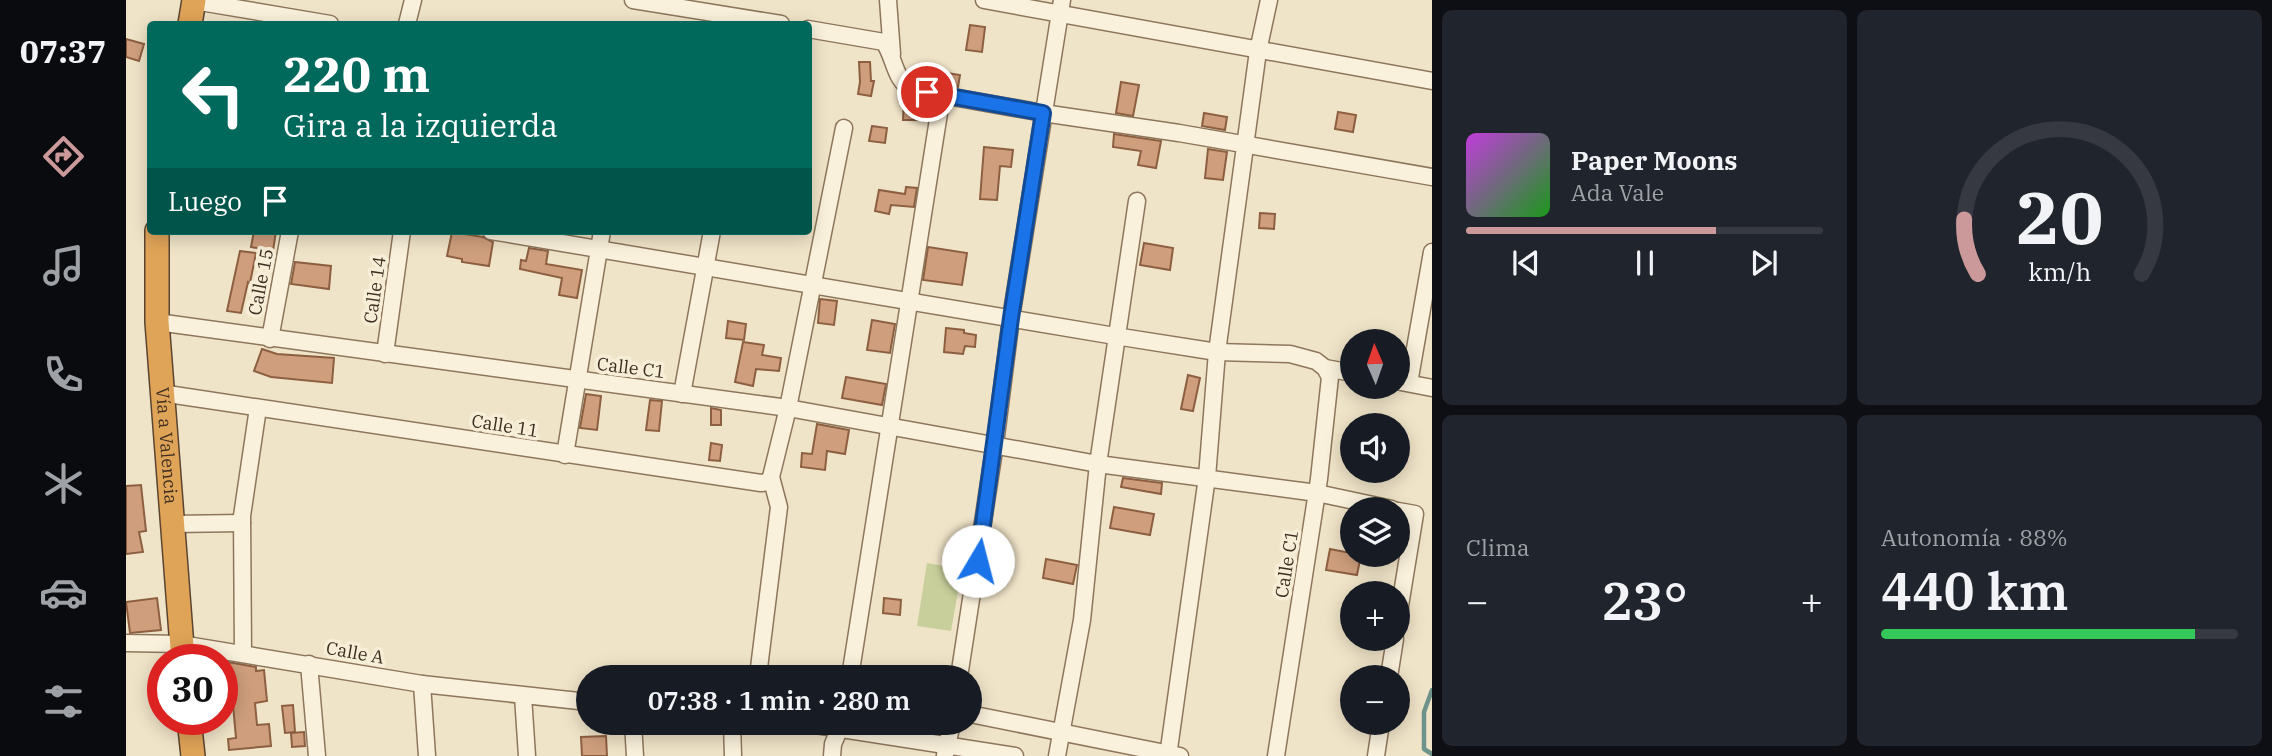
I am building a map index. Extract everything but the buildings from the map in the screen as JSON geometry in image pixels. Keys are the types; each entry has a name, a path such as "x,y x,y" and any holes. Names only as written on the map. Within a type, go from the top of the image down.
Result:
{"highway":[{"path":"191,21 194,1"},
{"name":"Vía a Valencia","path":"157,235 157,322 161,393 181,644"},
{"path":"191,735 193,756"}],"street":[{"path":"408,21 413,0"},
{"path":"633,0 762,21"},
{"path":"888,0 892,54"},
{"path":"984,0 1061,7 1258,51 1432,81"},
{"path":"982,717 1172,755 1207,477 1217,352 1258,51 1269,0"},
{"path":"194,1 312,21"},
{"path":"961,665 995,444 1011,318 1061,7"},
{"path":"812,30 884,42 892,54 904,85 913,90 1432,177"},
{"path":"852,665 942,94"},
{"path":"761,665 779,507 771,477 788,408 844,128"},
{"path":"1057,756 1082,620 1098,464 1137,201"},
{"name":"Calle 15","path":"270,340 289,235"},
{"name":"Calle 14","path":"385,354 401,235"},
{"path":"517,235 1217,352 1290,354 1315,361 1328,372 1340,372"},
{"path":"565,455 601,235"},
{"path":"682,394 711,235"},
{"path":"1410,354 1432,252"},
{"name":"Calle C1","path":"157,322 270,340 788,408 1098,464 1207,477 1340,498"},
{"name":"Calle C1","path":"1276,756 1317,493 1328,372"},
{"path":"1410,383 1432,387"},
{"name":"Calle 11","path":"161,393 761,483 768,482 771,477"},
{"path":"243,654 242,523 258,408"},
{"path":"1410,513 1415,514 1410,545"},
{"path":"172,524 242,523"},
{"name":"Calle A","path":"126,643 147,646"},
{"name":"Calle A","path":"238,654 422,684 576,701"},
{"path":"309,664 317,756"},
{"path":"422,684 426,756"},
{"path":"523,696 527,756"},
{"path":"634,735 635,756"},
{"path":"732,735 733,756"},
{"path":"832,756 837,735"},
{"path":"879,735 946,751 1015,756"},
{"path":"1376,756 1379,735"}],"green space":[{"path":"927,563 962,569 951,631 917,626"}],"waterway":[{"path":"1432,690 1424,712 1424,749 1432,754"}],"route":[{"path":"927,92 1043,113 1011,318 978,561"}]}
